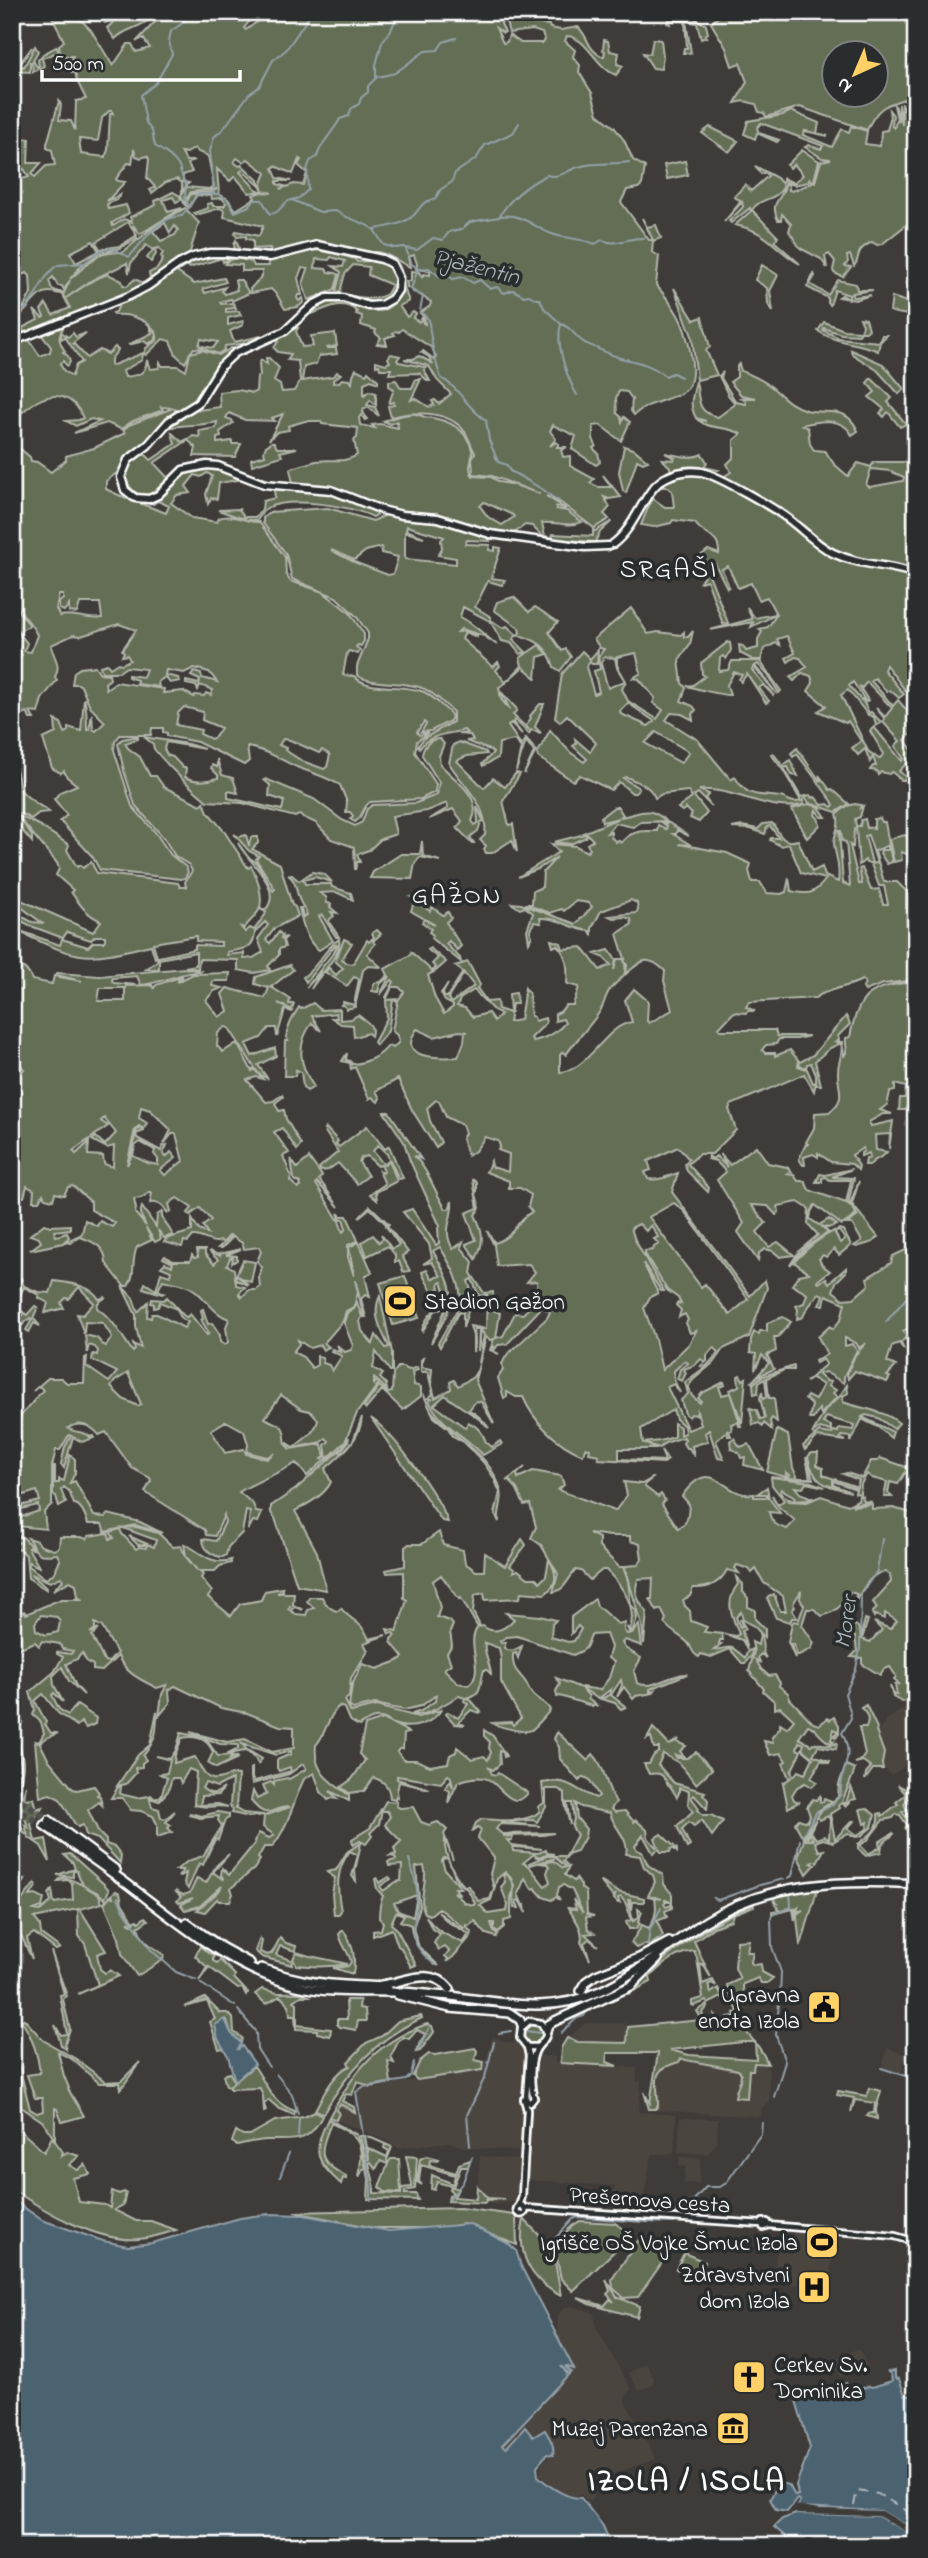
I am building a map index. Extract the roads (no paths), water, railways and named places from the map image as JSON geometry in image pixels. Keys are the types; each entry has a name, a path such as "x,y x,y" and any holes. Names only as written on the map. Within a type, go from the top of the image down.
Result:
{"highway":[{"path":"671,1943 613,1984 583,1997 559,2003 519,2006 400,1992 335,1992 297,1986 276,1980 239,1963 198,1938 46,1823 221,1947 278,1975 306,1982 421,1989 523,2002 554,2000 600,1987 638,1965 671,1943 730,1908 752,1899 831,1882 916,1882"},
{"path":"581,1991 587,1981 596,1975 671,1943"},
{"path":"544,2027 631,1986 671,1943"},
{"path":"366,1986 427,1976 439,1979 450,1989"},
{"path":"377,1992 450,2008 510,2013 526,2023"},
{"path":"459,2001 472,2008 514,2012 526,2023"},
{"path":"544,2027 566,2014 575,2005"}],"main road":[{"path":"12,342 129,296 179,264 202,254 270,257 317,245 382,259 392,264 399,278 398,290 392,299 381,305 369,306 343,298 327,298 313,305 285,331 234,353 221,366 198,403 169,421 148,444 128,460 121,477 125,490 135,498 149,499 158,495 183,471 207,465 218,466 264,484 331,490 382,510 402,515 438,518 490,534 594,547 610,543 625,534 646,498 660,481 679,473 702,472 716,477 787,517 831,552 854,561 916,574"},
{"path":"544,2027 526,2023 520,2038 527,2047 529,2056 530,2093 534,2100 528,2105 524,2097 530,2093 538,2047 545,2040 544,2027"},
{"path":"527,2047 538,2047"},
{"name":"Prešernova cesta","path":"528,2105 523,2208 765,2225 914,2240"}],"water":[{"path":"225,2019 231,2033 241,2043 237,2050 242,2046 255,2064 235,2081 215,2025"},
{"path":"12,2199 42,2220 103,2241 128,2246 152,2243 240,2218 268,2214 304,2215 389,2231 470,2224 509,2244 516,2250 521,2266 574,2369 565,2366 571,2372 569,2374 561,2366 568,2375 502,2445 506,2448 525,2427 533,2437 545,2430 553,2445 553,2455 547,2454 537,2466 538,2476 558,2491 581,2498 603,2526 610,2543 616,2542 619,2546 12,2546"},
{"path":"895,2371 895,2378 899,2379 905,2395 916,2397 916,2488 913,2489 912,2499 916,2501 916,2531 881,2511 801,2507 797,2499 787,2512 776,2510 770,2499 779,2483 789,2485 795,2496 798,2495 796,2485 810,2448 796,2395 846,2383 853,2391 872,2387 892,2381 888,2372"},
{"path":"796,2514 878,2516 916,2536 916,2546 797,2546 774,2527 782,2519"}],"waterway":[{"path":"188,205 185,198 186,184 179,167 172,158 155,146 152,131 146,123 141,95 156,83 172,54 169,41 171,31 192,12"},
{"path":"214,193 210,151 214,137 249,94 259,87 273,60 286,50 312,12"},
{"path":"291,200 299,198 308,190 307,170 310,161 317,157 340,119 349,116 351,109 359,104 368,92 368,86 376,78 376,65 382,42 403,12"},
{"path":"378,77 395,73 425,51 438,50 443,42 456,38"},
{"path":"375,229 406,221 422,205 436,198 440,190 452,182 455,173 476,159 485,145 513,133 519,123"},
{"path":"406,248 417,250 433,238 443,240 449,232 462,229 470,222 499,217 520,193 547,175 558,175 587,165 629,162"},
{"name":"Pjažentin","path":"12,317 26,308 51,270 58,265 85,263 101,250 113,248 129,257 158,225 165,220 182,216 198,194 218,194 227,199 235,212 249,206 254,200 262,200 270,214 292,200 320,212 336,211 366,225 374,230 384,245 405,247 412,264 418,269 429,268 439,276 448,275 453,279 463,277 473,283 480,280 490,289 497,287 504,293 513,290 524,296 540,299 544,308 585,343 620,358 649,366 665,376 673,373 681,377"},
{"path":"501,216 515,216 552,234 595,244 602,240 618,242 644,238"},
{"path":"418,269 411,289 423,296 420,311 429,320 441,378 454,387 474,411 486,420 489,440 498,462 507,465 510,471 559,501"},
{"path":"561,324 563,361 577,395"},
{"path":"886,1322 906,1298 916,1301"},
{"name":"Morer","path":"850,1711 845,1694 856,1669 860,1648 861,1594 877,1571 882,1539"},
{"name":"Morer","path":"823,1810 832,1805 841,1794 847,1757 842,1733 851,1718 850,1713"},
{"name":"Morer","path":"802,1836 818,1810"},
{"name":"Morer","path":"788,1878 792,1876 800,1840"},
{"path":"409,1859 417,1891 414,1937 423,1954 435,1965"},
{"path":"713,1898 718,1900 784,1879"},
{"name":"Morer","path":"780,1998 781,1972 772,1947 771,1918 772,1915 791,1907 790,1893"},
{"path":"118,1897 151,1950 176,1972 196,1980"},
{"path":"648,1944 650,1929 661,1908"},
{"path":"596,1970 640,1953"},
{"path":"200,1983 235,2006"},
{"name":"Morer","path":"774,2097 785,2062 776,2035 779,2003"},
{"path":"238,2010 255,2031"},
{"path":"561,2033 587,2011"},
{"path":"418,2051 429,2028"},
{"path":"499,2033 511,2031"},
{"path":"526,2031 540,2033"},
{"path":"256,2033 257,2049 269,2067"},
{"path":"470,2146 467,2115 485,2077 494,2042"},
{"path":"371,2200 371,2184 356,2092 363,2087 406,2080 411,2075 414,2062"},
{"path":"881,2068 916,2079"},
{"path":"276,2074 292,2094 298,2114"},
{"path":"298,2136 299,2119"},
{"name":"Morer","path":"676,2214 677,2208 692,2202 706,2187 720,2187 726,2183 761,2134 762,2123"},
{"path":"280,2177 289,2153"},
{"path":"449,2200 463,2182 472,2157"},
{"name":"Morer","path":"553,2241 578,2217 643,2222"},
{"name":"Morer","path":"645,2222 674,2223"}],"tunnel":[{"path":"12,1794 49,1820"},
{"path":"12,1807 44,1825"},
{"path":"575,2005 581,1991"}],"place":[{"name":"Stadion Gažon","path":"400,1301"},
{"name":"Upravna enota Izola","path":"824,2007"},
{"name":"Igrišče OŠ Vojke Šmuc Izola","path":"822,2242"},
{"name":"Zdravstveni dom Izola","path":"814,2287"},
{"name":"Cerkev Sv. Dominika","path":"749,2377"},
{"name":"Muzej Parenzana","path":"733,2428"}],"district":[{"name":"SRGAŠI","path":"669,568"},
{"name":"GAŽON","path":"457,894"},
{"name":"IZOLA / ISOLA","path":"687,2480"}]}
